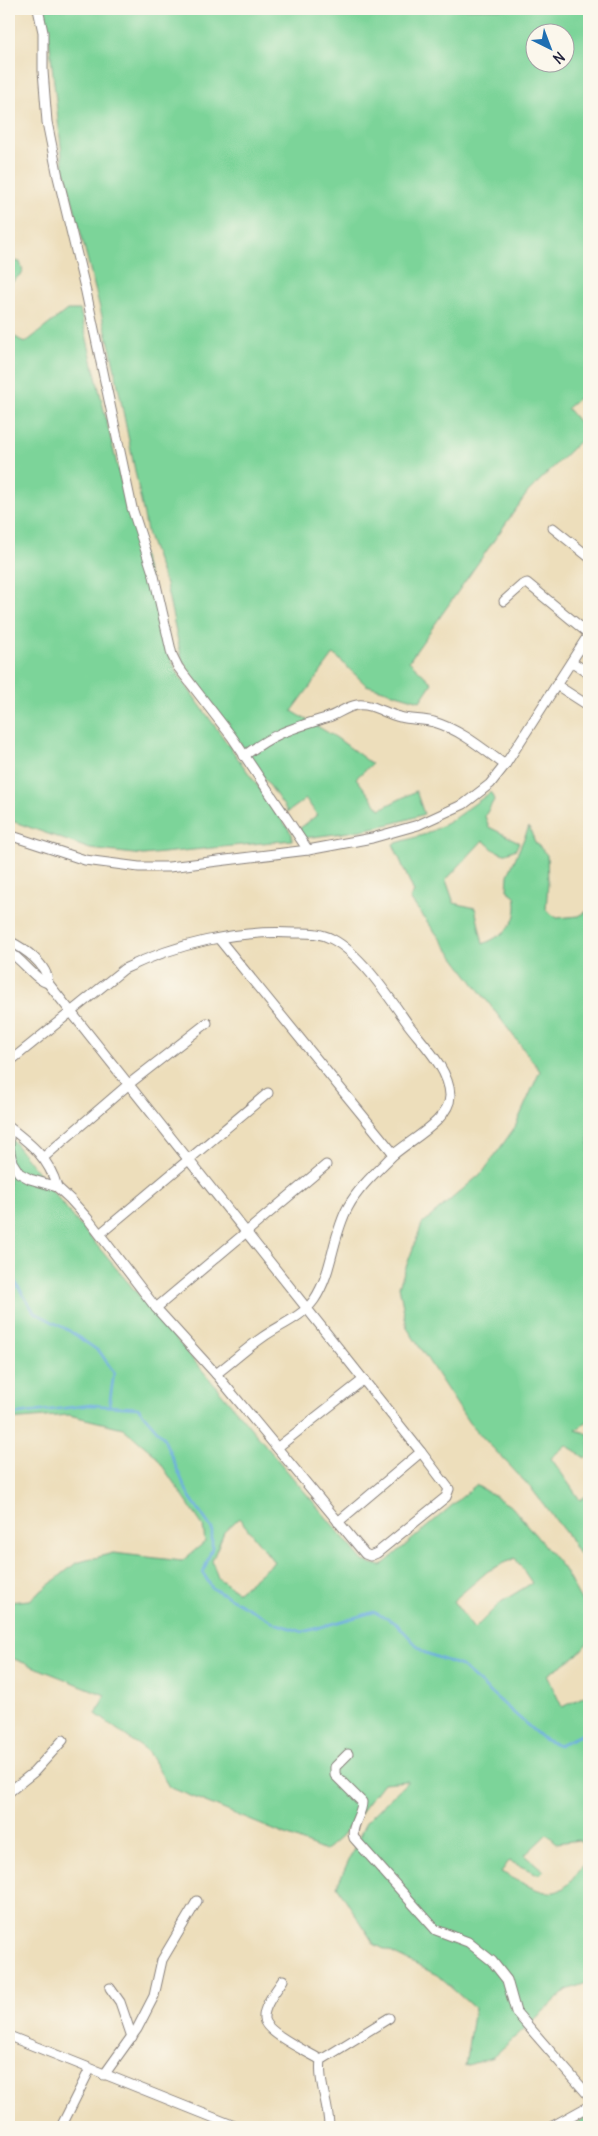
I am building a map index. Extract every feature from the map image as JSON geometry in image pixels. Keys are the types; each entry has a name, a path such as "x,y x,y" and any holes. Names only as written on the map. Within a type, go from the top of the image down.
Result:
{"street":[{"path":"38,9 43,32 43,71 47,122 132,508 154,576 172,655 178,667 244,756 308,850"},
{"path":"553,528 589,557"},
{"path":"9,834 85,860 139,867 204,863 308,850 372,838 442,816 478,794 505,766 558,686 589,634 527,583 522,584 504,601"},
{"path":"572,662 589,673"},
{"path":"558,686 589,706"},
{"path":"244,756 266,739 288,729 309,721 325,718 357,705 370,706 399,717 423,719 451,728 505,766"},
{"path":"9,1062 72,1013 124,969 168,950 219,939 270,932 320,934 333,940 353,955 387,995 444,1073 450,1096 444,1113 425,1131 394,1154 364,1183 348,1208 323,1280 307,1310 260,1339 216,1374"},
{"path":"219,939 394,1154"},
{"path":"9,941 20,947 35,960 47,975 48,983 421,1452 449,1489 444,1500 377,1553 370,1556 365,1554 216,1374 156,1308 100,1234 76,1206 57,1187 30,1179 19,1173 12,1162 9,1147 9,1131"},
{"path":"9,952 21,960 41,981 48,983"},
{"path":"44,1157 129,1084 207,1023"},
{"path":"100,1234 268,1093"},
{"path":"9,1127 44,1157 53,1173 57,1187"},
{"path":"156,1308 326,1165"},
{"path":"278,1447 363,1380"},
{"path":"338,1522 421,1452"},
{"path":"9,1792 34,1772 62,1740"},
{"path":"348,1754 335,1767 335,1775 362,1802 362,1811 354,1827 354,1838 436,1930 468,1942 492,1961 507,1980 516,2012 589,2096"},
{"path":"104,2075 132,2037 154,1996 162,1960 197,1901"},
{"path":"282,1980 266,2010 264,2018 266,2024 276,2034 321,2060"},
{"path":"110,1988 120,2002 132,2037"},
{"path":"321,2060 389,2018"},
{"path":"9,2036 237,2127"},
{"path":"321,2060 320,2081 329,2117 328,2127"},
{"path":"62,2127 90,2069"},
{"path":"551,2127 589,2106"}],"green space":[{"path":"42,9 589,9 589,389 567,408 588,433 528,492 409,661 432,683 420,701 366,685 334,654 292,711 337,738 372,764 356,778 380,809 416,791 424,814 350,832 304,838 299,829 317,815 306,799 288,812 182,660 166,585 148,536 111,351 63,164 48,29"},
{"path":"9,260 20,262 23,272 9,285"},
{"path":"67,310 80,310 124,494 153,590 162,637 177,673 292,834 292,840 143,855 90,849 9,820 9,333 25,343"},
{"path":"491,792 494,800 485,816 489,827 519,842 516,849 504,854 494,850 483,840 446,880 454,903 475,908 483,944 505,932 513,920 516,905 515,896 507,890 508,875 529,827 535,842 547,855 546,910 557,918 579,916 589,910 589,1420 576,1430 589,1434 589,1454 585,1458 566,1445 551,1458 580,1500 589,1494 589,1571 568,1536 531,1488 469,1423 407,1328 399,1286 422,1224 483,1172 515,1127 540,1071 410,899 414,892 393,844 426,834 449,822"},
{"path":"9,1136 78,1223 363,1561 381,1566 476,1485 512,1507 563,1568 589,1614 589,1641 577,1655 547,1675 562,1707 589,1694 589,1849 579,1840 557,1843 547,1834 525,1855 544,1871 540,1875 509,1861 501,1872 531,1887 552,1892 561,1890 569,1883 589,1854 589,1982 567,1990 493,2057 465,2066 474,2008 437,1975 374,1944 337,1886 366,1822 408,1781 383,1783 341,1837 325,1851 169,1787 148,1752 96,1714 105,1695 9,1657 9,1602 30,1600 76,1563 113,1553 182,1561 205,1542 203,1526 155,1455 123,1428 69,1415 9,1420","holes":["239,1518 274,1562 238,1592 218,1578 212,1561 224,1532","515,1558 532,1583 501,1602 474,1629 453,1601 488,1571"]},
{"path":"589,2116 589,2127 568,2127"}],"waterway":[{"path":"9,1272 34,1312 68,1330 100,1352 114,1373 109,1406"},
{"path":"9,1415 90,1405 138,1408 163,1437 188,1494 212,1529 212,1548 203,1573 212,1588 277,1624 303,1632 374,1612 396,1623 423,1652 461,1666 543,1739 559,1745 589,1731"}]}
